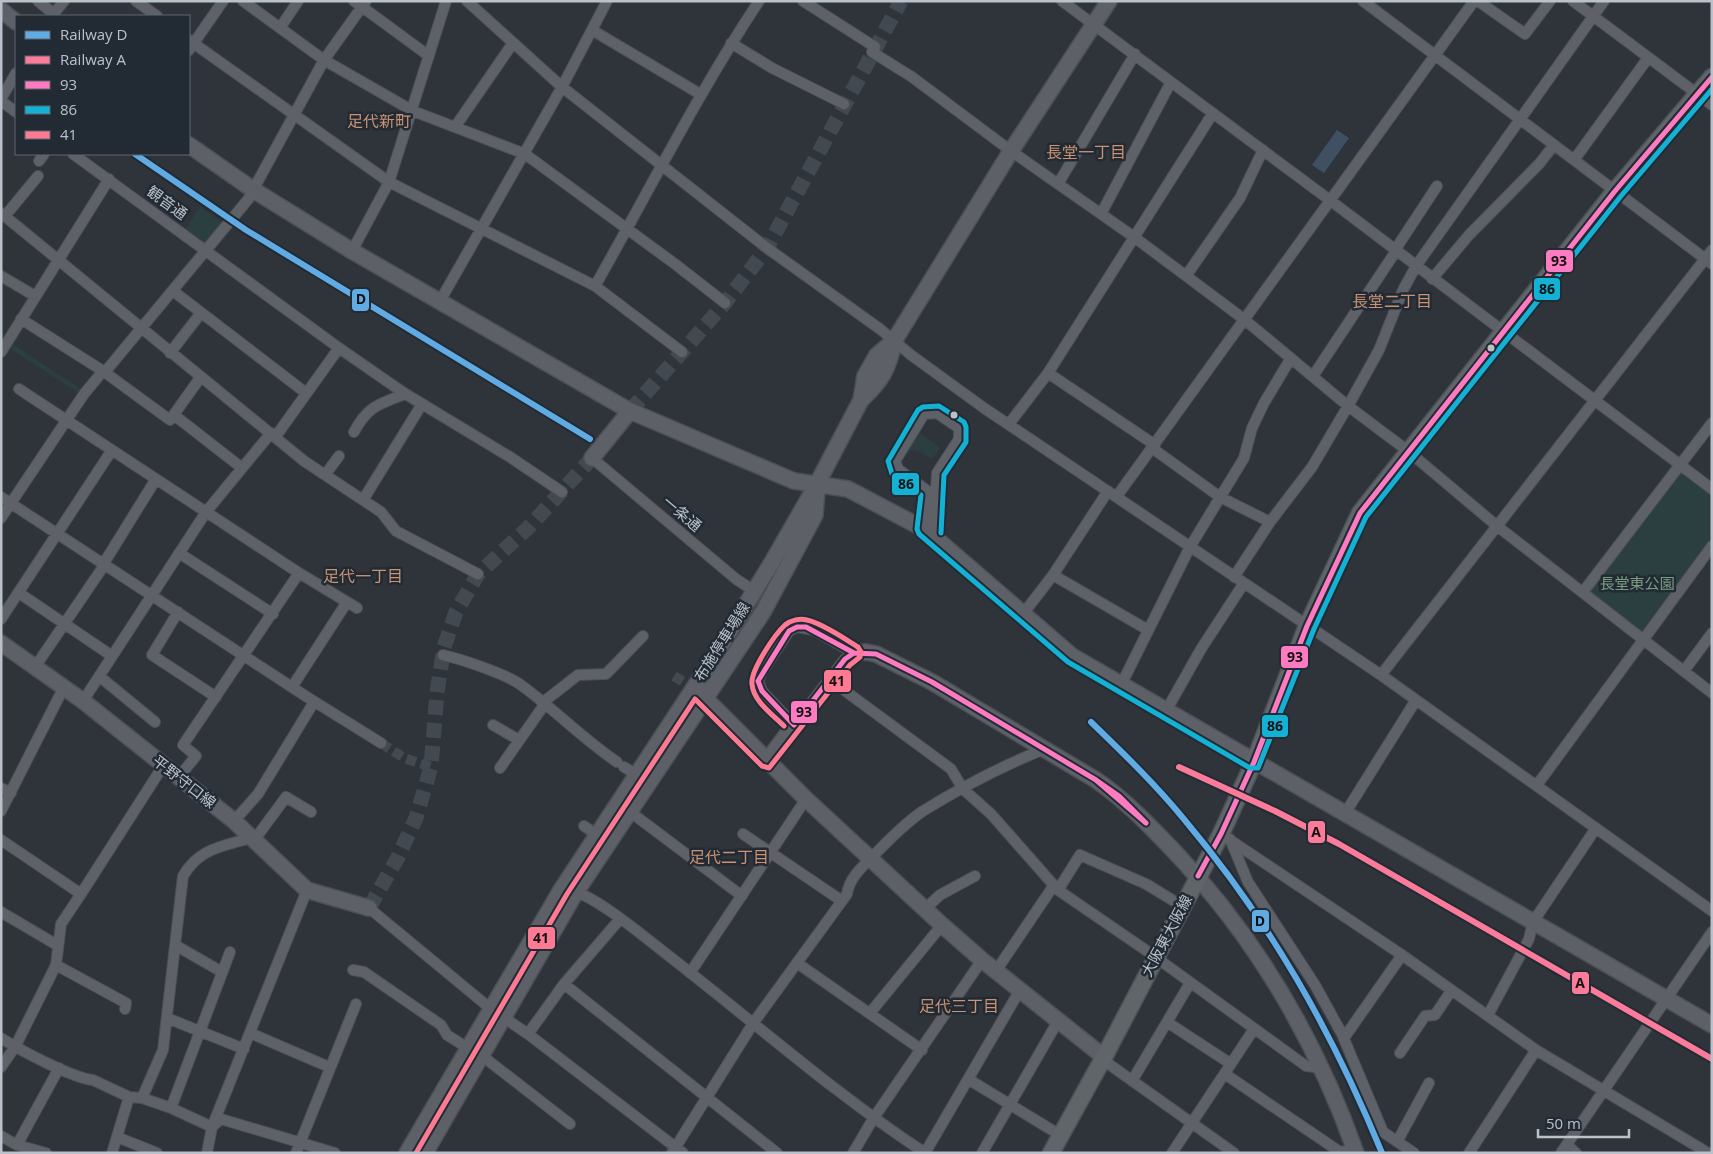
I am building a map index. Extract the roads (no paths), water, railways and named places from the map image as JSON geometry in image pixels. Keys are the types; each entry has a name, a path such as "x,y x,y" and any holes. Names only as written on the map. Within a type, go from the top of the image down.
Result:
{"main road":[{"name":"大阪東大阪線","path":"1051,1153 1104,1057 1198,876 1225,836 1306,626 1360,514 1615,191 1712,77"}],"street":[{"path":"38,1 54,15 64,1"},
{"path":"136,1 155,15"},
{"path":"223,1 190,44 390,182 595,286 682,352"},
{"path":"243,1 324,60 413,111 525,154 628,229 724,303"},
{"path":"280,28 298,1"},
{"path":"352,251 390,182 446,1"},
{"path":"467,1 562,87 767,248 880,329 894,342 1009,424 1416,700 1712,911"},
{"path":"440,301 525,154 607,1"},
{"path":"595,286 664,166 700,94 759,1"},
{"path":"803,1 912,77 1010,151 1134,237 1245,320 1348,406 1408,451 1497,526 1712,693"},
{"path":"1062,1 1331,201 1502,333 1712,489"},
{"name":"布施停車場線","path":"568,891 629,811 699,693 754,591 817,484 861,400 865,376 877,355 894,342 1010,151 1092,24 1109,1"},
{"path":"1023,614 1113,493 1153,446 1476,1 1525,34 1550,1"},
{"path":"1573,1 1712,105"},
{"path":"1234,577 1270,522 1312,467 1348,406 1379,350 1403,290 1416,266 1604,1"},
{"path":"1367,2 1615,191 1710,258 1497,526 1381,676"},
{"path":"1,518 67,421 104,371 207,251 254,190 324,60 361,3 430,56"},
{"path":"1,10 15,21"},
{"path":"592,30 700,94"},
{"path":"455,127 513,43"},
{"path":"731,43 772,68 844,104"},
{"path":"1058,184 1135,54"},
{"path":"1574,160 1648,58"},
{"path":"6,81 1,100 15,111"},
{"path":"1101,214 1171,82"},
{"path":"1009,424 1048,373 1213,114"},
{"path":"1432,279 1468,235 1539,164 1554,145"},
{"path":"190,146 254,190 352,251 630,411 794,481 848,489 928,532 1072,656 1121,686 1712,1024"},
{"path":"1186,276 1240,198 1263,150"},
{"name":"観音通","path":"74,155 405,394 510,457 562,492"},
{"path":"38,176 3,215 140,329 304,461 381,512 396,531 478,574"},
{"path":"2,347 109,179"},
{"path":"1313,376 1437,186"},
{"path":"1,276 35,296"},
{"path":"173,291 306,393"},
{"path":"170,353 201,313"},
{"path":"21,319 104,371 170,420 200,378"},
{"path":"271,433 276,436 339,348"},
{"path":"1121,686 1190,547 1244,458 1252,428 1264,403 1291,358"},
{"path":"1048,373 1153,446 1220,497 1270,522"},
{"path":"19,389 298,573 357,608"},
{"path":"354,432 362,416 375,405 405,394"},
{"path":"363,500 422,404"},
{"path":"592,458 630,411"},
{"path":"937,413 959,428 960,440 937,472 928,532 929,492 898,468 895,461 924,414 937,413"},
{"path":"174,415 242,468"},
{"path":"1582,592 1712,423"},
{"path":"83,701 206,512 271,433"},
{"path":"1,619 112,450"},
{"path":"324,475 339,456"},
{"name":"一条通","path":"592,458 736,579 754,591"},
{"path":"34,666 104,563 156,479"},
{"name":"布施停車場線","path":"407,1153 475,1051 568,891 597,835 637,775 769,600 815,515 817,484"},
{"path":"1,497 314,702 381,743"},
{"path":"1537,785 1712,546"},
{"path":"179,553 272,614"},
{"path":"178,778 196,756 183,746 245,656 298,573"},
{"path":"1053,575 1148,630"},
{"path":"1166,711 1201,649 1244,583"},
{"path":"19,593 112,656"},
{"path":"292,687 347,602"},
{"path":"178,612 152,655 216,697"},
{"path":"794,725 762,691 758,681 789,631 797,627 806,627 854,653 876,654 932,682 1046,748 1119,796 1198,876 1235,922 1274,979 1321,1068 1346,1124 1355,1151 1340,1152 1225,1074"},
{"path":"1684,671 1712,634"},
{"path":"500,768 543,704 578,675 606,674 642,636"},
{"name":"平野守口線","path":"1,643 83,701 254,838 307,890 369,908"},
{"path":"767,761 829,679 846,659 854,653"},
{"path":"443,655 459,659 520,684 594,746 637,775"},
{"path":"99,676 156,722"},
{"path":"829,679 951,769 964,790 991,814 1056,888 1306,1066 1321,1068"},
{"path":"1,810 64,687"},
{"path":"699,693 806,799 982,960 1104,1057 1110,1065 1234,1153"},
{"path":"1344,814 1416,700"},
{"path":"234,822 258,794 314,702"},
{"path":"493,725 519,740"},
{"path":"369,908 497,1013 528,1034 677,1151 754,1022 847,894 848,883 871,858 923,811 1010,763 1046,748"},
{"path":"1,1067 15,1047 56,965 61,924 162,766"},
{"path":"1,788 11,793"},
{"path":"142,1098 163,1050 183,876 192,861 202,854 254,838 286,797 311,812"},
{"path":"690,973 806,799"},
{"path":"629,811 742,896"},
{"path":"584,826 597,835"},
{"path":"1488,1015 1529,939 1534,922 1596,828"},
{"path":"743,834 842,901"},
{"path":"1225,836 1402,955 1536,1050 1708,1153"},
{"path":"1225,836 1248,882 1315,985 1344,1038 1383,1132 1398,1140 1414,1153"},
{"path":"1,840 81,894"},
{"path":"996,971 1080,855 1146,884 1174,901"},
{"path":"925,909 940,895 975,876"},
{"path":"207,1153 212,1127 307,890"},
{"path":"568,891 620,918 754,1022 873,1119 925,1153 1020,990"},
{"path":"1,912 57,945"},
{"path":"528,1034 564,984 620,918"},
{"path":"870,1012 942,925"},
{"path":"1576,1153 1564,1149 1602,1090 1712,932"},
{"path":"175,945 222,972"},
{"path":"171,1108 230,952"},
{"path":"1344,1038 1402,955"},
{"path":"853,1153 873,1119 982,960"},
{"path":"797,963 922,1050"},
{"path":"56,965 126,1003 125,1009"},
{"path":"353,970 364,972 441,1024 447,1035 475,1051 570,1124"},
{"path":"1132,1081 1190,982"},
{"path":"564,984 778,1153"},
{"path":"1400,1053 1426,1016 1435,1015 1451,991"},
{"path":"296,1153 329,1067 356,1004"},
{"path":"167,1018 244,1049"},
{"path":"982,1153 1058,1021"},
{"path":"1167,1022 1231,1064"},
{"path":"1172,1153 1254,1029"},
{"path":"250,1032 329,1067"},
{"path":"1,1038 15,1047 59,1068 93,1080 129,1097 142,1098 171,1108 212,1127"},
{"path":"1469,1153 1536,1050"},
{"name":"布施停車場線","path":"431,1151 475,1051"},
{"path":"17,1145 59,1068"},
{"path":"968,1079 1060,1135"},
{"path":"1398,1140 1429,1083"},
{"path":"112,1153 129,1097"},
{"path":"212,1127 221,1119 335,1153"},
{"path":"1,1136 17,1145 46,1153"},
{"path":"116,1137 157,1153"}],"water":[{"path":"1337,130 1349,138 1324,173 1312,165"}],"tunnel":[{"path":"630,411 725,303 767,248 901,1"},
{"path":"369,908 397,859 416,818 431,767 437,692 444,647 456,612 478,574 529,527 592,458"},
{"path":"674,676 693,688"},
{"path":"381,743 404,758 431,767"}],"rail line":[{"name":"D","path":"136,155 246,230 590,439"},
{"name":"D","path":"1091,722 1172,805 1243,896 1296,977 1319,1019 1382,1153"},
{"name":"A","path":"1179,767 1275,811 1339,844 1712,1059"}],"district":[{"name":"足代新町","path":"379,121"},
{"name":"長堂一丁目","path":"1086,152"},
{"name":"長堂二丁目","path":"1392,301"},
{"name":"足代一丁目","path":"363,576"},
{"name":"足代二丁目","path":"729,857"},
{"name":"足代三丁目","path":"959,1006"}],"park label":[{"name":"長堂東公園","path":"1637,584"}]}
